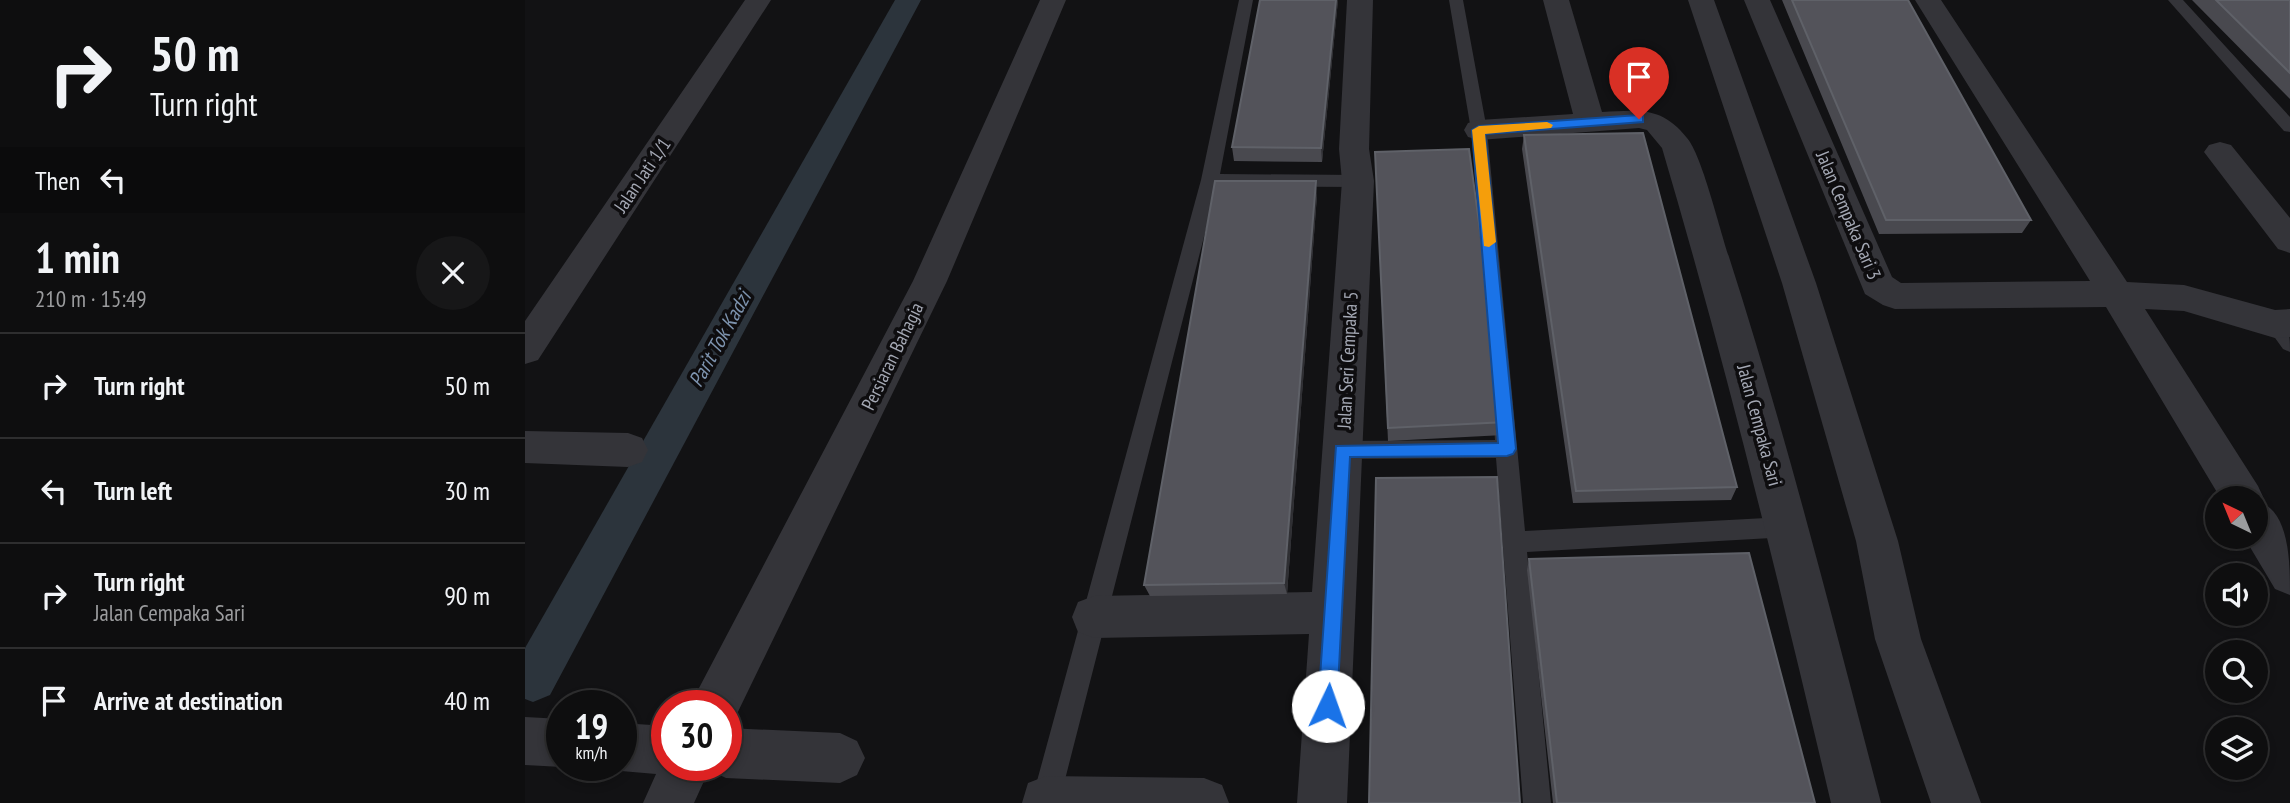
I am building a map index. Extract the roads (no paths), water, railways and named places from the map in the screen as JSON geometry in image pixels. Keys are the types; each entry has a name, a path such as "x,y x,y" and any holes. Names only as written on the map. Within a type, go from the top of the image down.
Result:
{"street":[{"name":"Jalan Jati 1/1","path":"525,350 758,0"},
{"name":"Persiaran Bahagia","path":"724,690 930,281 1053,0"},
{"name":"Jalan Seri Cempaka 5","path":"1322,803 1358,181 1354,149 1360,0"},
{"path":"1556,0 1590,122"},
{"path":"1701,0 1799,283 1877,541 1898,639 1956,803"},
{"name":"Jalan Cempaka Sari 3","path":"1757,0 1877,285 1882,290 1895,296 1908,297 2115,294"},
{"path":"1928,0 2235,486"},
{"name":"Jalan Cempaka Sari","path":"1479,130 1639,119 1657,123 1677,145 1729,313 1787,527 1856,803"},
{"path":"2220,152 2290,241"},
{"path":"2115,294 2184,298 2285,331"},
{"path":"525,447 628,450"},
{"path":"2268,539 2290,575"},
{"path":"1094,617 1333,612"},
{"path":"525,741 546,742"},
{"path":"742,754 840,758"},
{"path":"668,803 678,781"},
{"path":"1046,802 1204,803"}],"lane":[{"path":"1046,802 1210,180 1246,0"},
{"path":"1456,0 1479,130 1537,803"},
{"path":"2175,0 2290,127"},
{"path":"1210,180 1358,181"},
{"path":"1342,450 1507,449"},
{"path":"1515,542 1787,527"}],"waterway":[{"name":"Parit Tok Kadzi","path":"533,679 908,0"}]}
